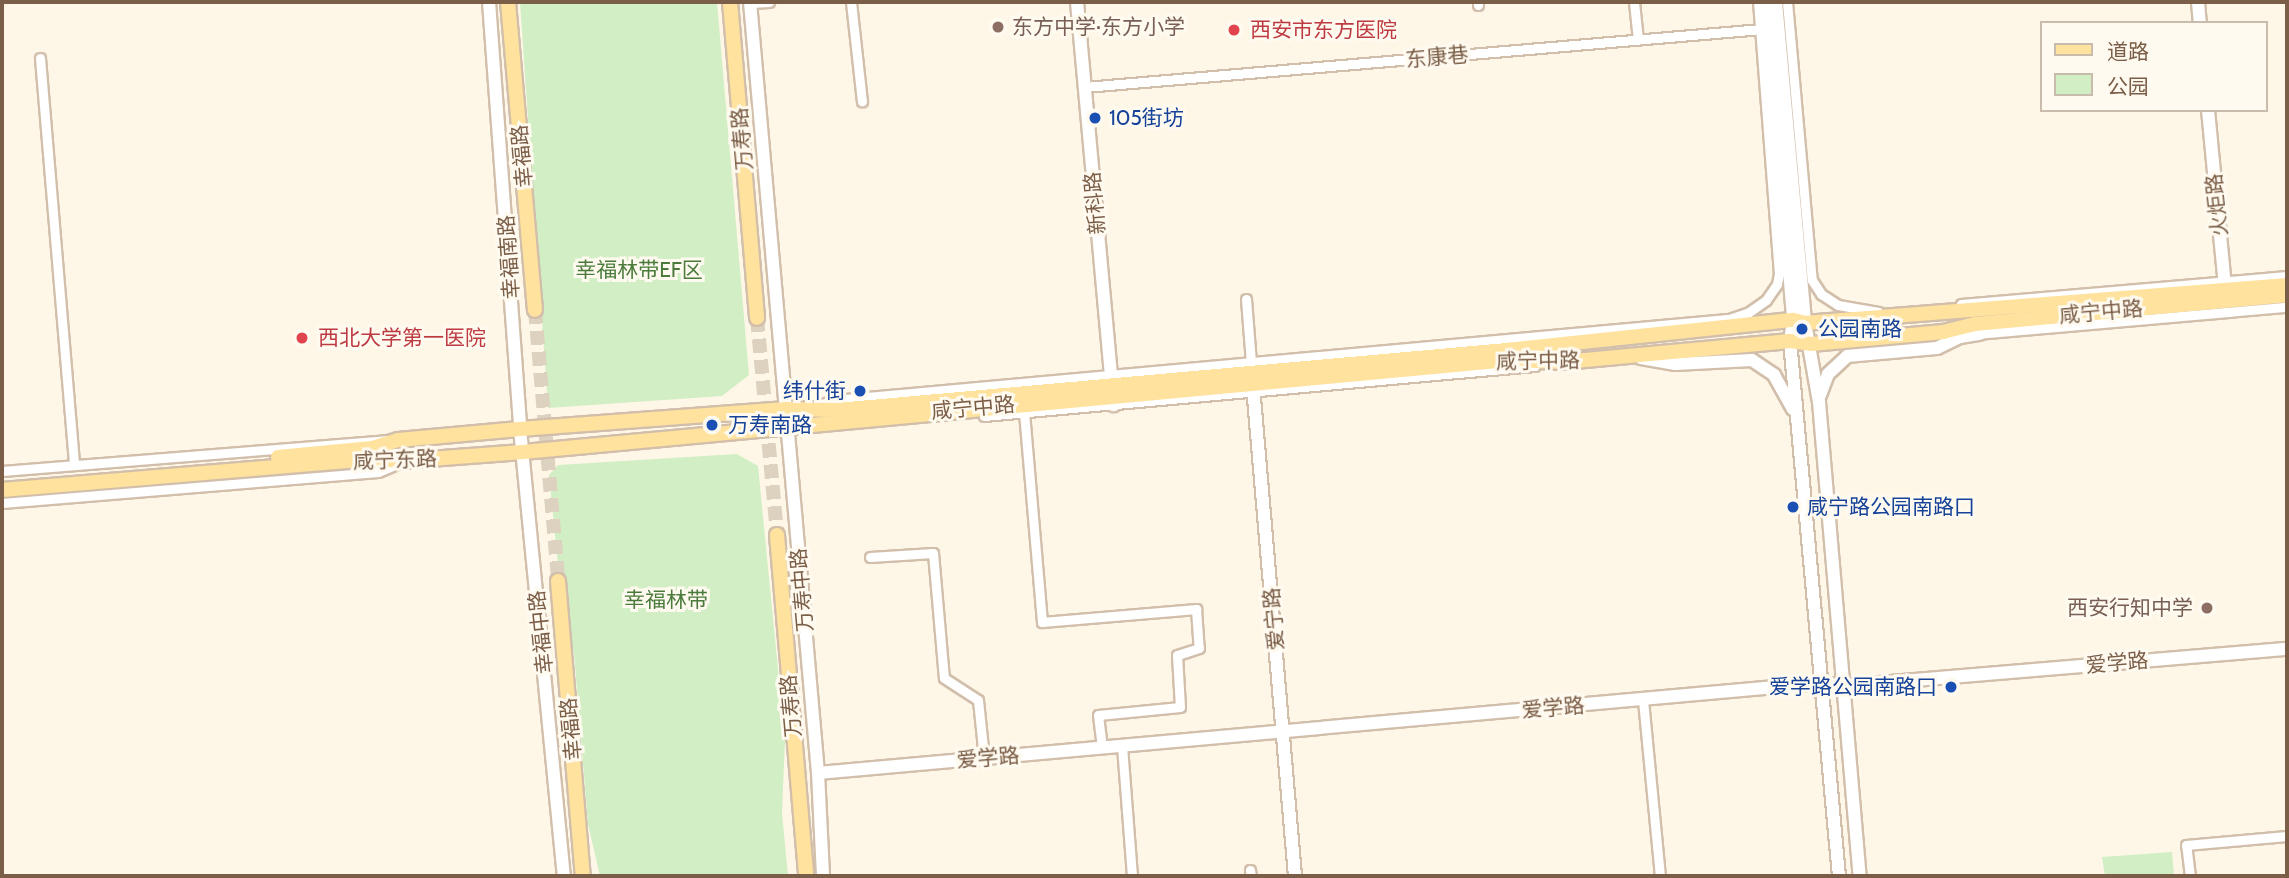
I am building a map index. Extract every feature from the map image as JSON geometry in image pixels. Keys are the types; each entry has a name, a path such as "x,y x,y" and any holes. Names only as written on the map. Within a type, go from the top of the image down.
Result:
{"main road":[{"name":"幸福南路","path":"489,2 520,429"},
{"name":"幸福路","path":"508,2 535,310"},
{"name":"万寿路","path":"730,2 757,318"},
{"name":"新科路","path":"1077,2 1113,390"},
{"path":"1766,2 1774,28"},
{"path":"1776,2 1774,28 1799,322 1811,344 1819,402 1860,876"},
{"path":"2197,2 2200,21"},
{"path":"750,3 787,429"},
{"name":"火炬路","path":"2208,112 2225,290"},
{"name":"咸宁中路","path":"1252,378 1746,325 2287,285"},
{"name":"咸宁中路","path":"786,409 837,410 1509,360 1564,362 1790,341 1811,344 1942,332 1976,324 2225,290 2287,295"},
{"path":"1799,322 1790,341 1839,876"},
{"path":"1819,402 1823,381 1832,367 1847,356 1937,348 1960,337 1980,334"},
{"path":"1630,356 1675,364 1741,359 1757,362 1778,381 1797,423"},
{"name":"爱宁路","path":"1252,378 1295,876"},
{"name":"咸宁中路","path":"787,429 826,421 1113,390"},
{"name":"咸宁东路","path":"2,481 372,448 398,440 786,409"},
{"name":"幸福中路","path":"520,429 564,876"},
{"name":"咸宁东路","path":"2,490 374,459 403,461 523,452 787,429"},
{"name":"万寿中路","path":"787,429 818,773 823,876"},
{"name":"万寿路","path":"777,535 806,876"},
{"name":"幸福路","path":"558,582 583,876"},
{"name":"爱学路","path":"818,773 1820,684 1843,686 2287,649"}],"street":[{"path":"750,3 769,2"},
{"path":"851,2 862,101"},
{"path":"1634,2 1638,40"},
{"path":"1758,2 1774,28 1812,280 1821,294 1838,305 1900,314"},
{"path":"787,429 808,431 1024,412 1113,390 1252,378 1727,319 1749,312 1766,300 1777,284 1779,274 1774,28 1787,2"},
{"name":"东康巷","path":"1085,87 1774,28"},
{"path":"40,58 74,465"},
{"path":"2225,290 2287,276"},
{"path":"1246,299 1252,378"},
{"path":"1942,332 1980,334 2287,307"},
{"path":"1727,319 1746,325"},
{"path":"1024,412 1042,622 1196,609 1199,648 1177,656 1180,707 1098,715 1102,747"},
{"path":"2,471 371,439 398,440"},
{"path":"2,503 379,472 403,461"},
{"path":"870,557 933,552 944,678 978,700 984,758"},
{"path":"1643,700 1660,876"},
{"path":"1122,746 1132,876"},
{"path":"2190,876 2186,845 2287,836"}],"green space":[{"name":"幸福林带EF区","path":"520,2 717,2 749,375 722,396 548,408"},
{"name":"幸福林带","path":"737,454 758,466 785,740 782,813 788,876 600,876 588,824 574,653 566,645 549,475 558,465"},
{"path":"2172,852 2174,876 2105,876 2102,857"}],"tunnel":[{"path":"535,310 558,581"},
{"path":"757,318 777,535"}],"place":[{"name":"东方中学·东方小学","path":"998,27"},
{"name":"西安市东方医院","path":"1234,30"},
{"name":"105街坊","path":"1095,118"},
{"name":"公园南路","path":"1802,329"},
{"name":"西北大学第一医院","path":"302,338"},
{"name":"纬什街","path":"860,391"},
{"name":"万寿南路","path":"712,425"},
{"name":"咸宁路公园南路口","path":"1793,507"},
{"name":"西安行知中学","path":"2207,608"},
{"name":"爱学路公园南路口","path":"1951,687"}]}
